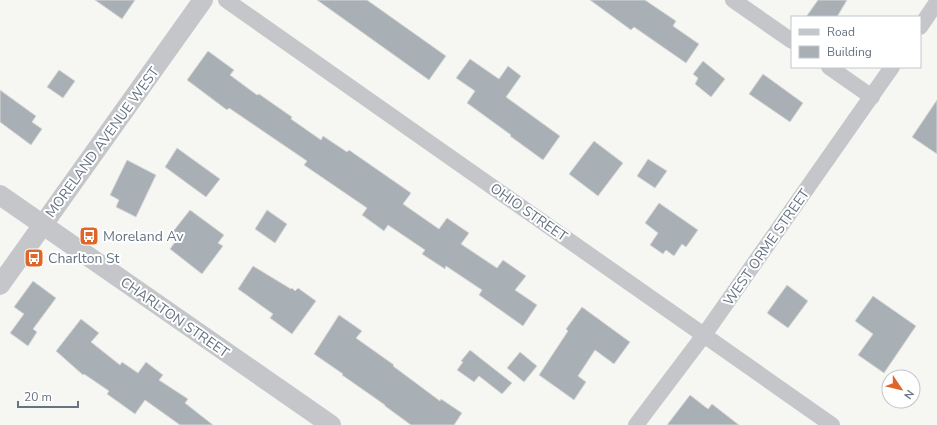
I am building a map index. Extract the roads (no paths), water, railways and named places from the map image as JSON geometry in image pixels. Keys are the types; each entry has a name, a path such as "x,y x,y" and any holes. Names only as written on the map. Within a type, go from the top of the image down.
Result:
{"street":[{"name":"MORELAND AVENUE WEST","path":"0,284 203,0"},
{"name":"OHIO STREET","path":"226,0 832,425"},
{"path":"733,0 791,40"},
{"path":"921,26 937,2"},
{"path":"830,68 872,97"},
{"name":"WEST ORME STREET","path":"636,425 704,335 891,68"},
{"name":"CHARLTON STREET","path":"0,195 331,425"}],"place":[{"name":"Moreland Av","path":"89,236"},
{"name":"Charlton St","path":"34,258"}]}
